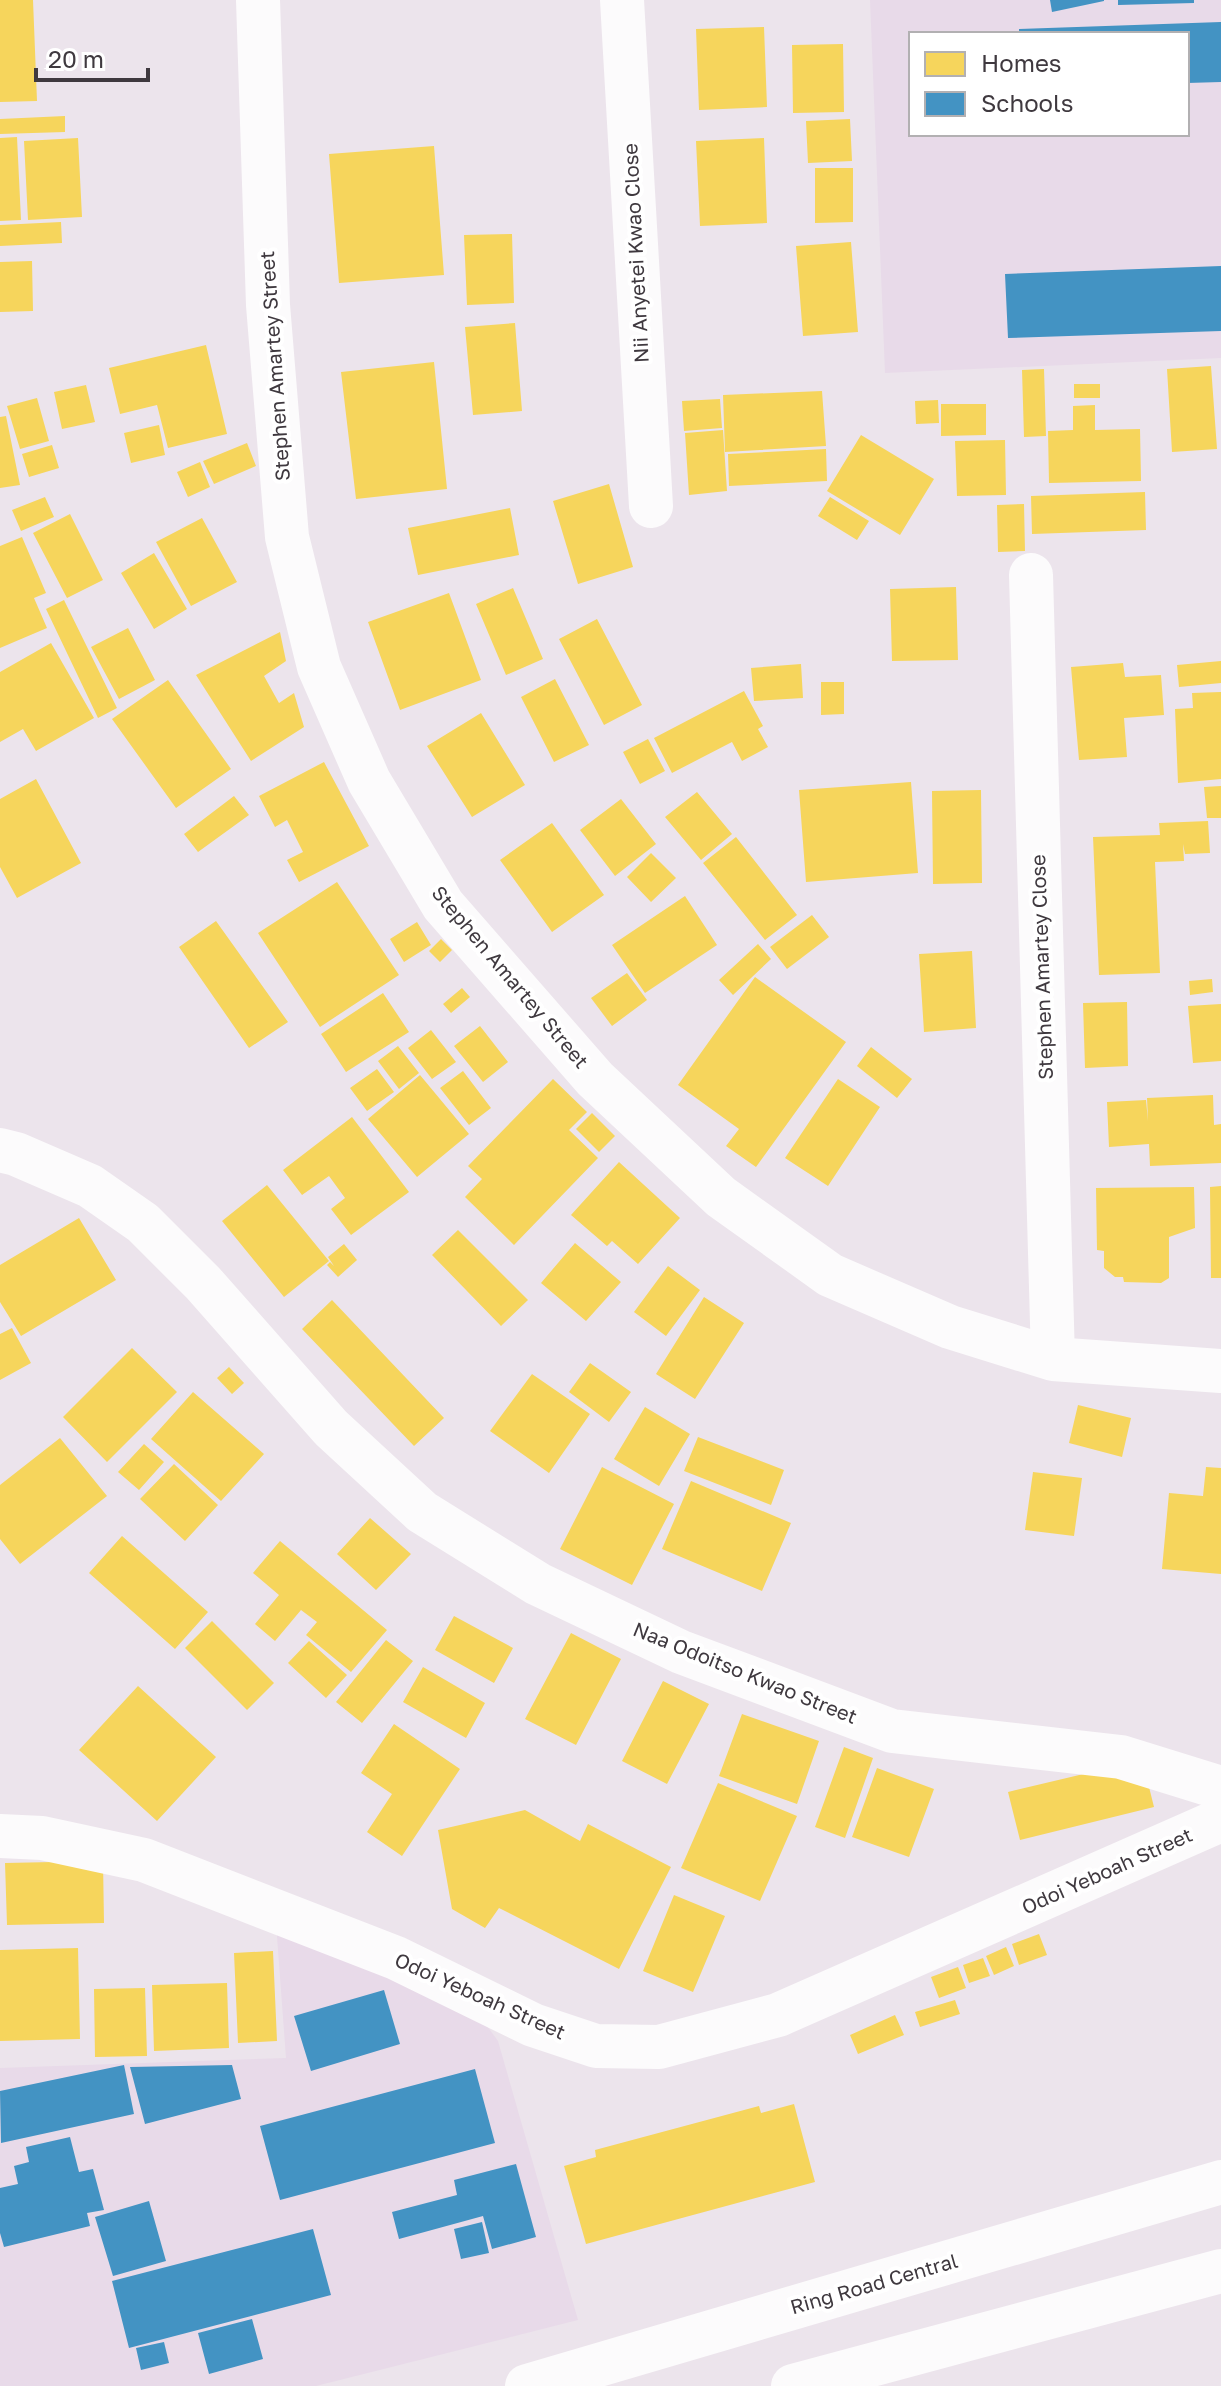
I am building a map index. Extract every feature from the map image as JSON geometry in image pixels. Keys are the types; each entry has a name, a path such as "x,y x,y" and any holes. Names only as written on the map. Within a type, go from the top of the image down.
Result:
{"street":[{"name":"Stephen Amartey Street","path":"258,0 268,305 287,537 319,667 369,781 443,905 595,1079 721,1197 830,1275 950,1327 1053,1359 1221,1371"},
{"name":"Nii Anyetei Kwao Close","path":"622,0 651,506"},
{"name":"Stephen Amartey Close","path":"1031,575 1053,1359"},
{"name":"Naa Odoitso Kwao Street","path":"0,1150 90,1186 143,1223 203,1283 331,1428 410,1502 538,1584 681,1652 892,1731 1121,1757 1221,1788"},
{"name":"Odoi Yeboah Street","path":"0,1836 42,1838 144,1860 396,1958 533,2025 596,2046 659,2047 778,2015 1221,1820"},
{"name":"Ring Road Central","path":"527,2386 1221,2182"},
{"path":"1155,2289 1186,2259 1221,2240"},
{"path":"793,2386 1221,2271"}],"shaded area":[{"path":"870,0 1221,0 1221,358 885,373"},
{"path":"276,1923 476,2011 498,2041 578,2320 316,2386 0,2386 0,2068 286,2058"}],"building: Homes":[{"path":"0,0 33,0 37,101 0,102"},
{"path":"764,27 767,107 699,110 696,29"},
{"path":"843,44 844,112 793,113 792,45"},
{"path":"65,116 65,132 0,134 0,119"},
{"path":"850,119 852,161 808,163 806,121"},
{"path":"17,137 21,220 0,221 0,138"},
{"path":"78,138 82,217 28,220 24,141"},
{"path":"764,138 767,223 700,226 696,141"},
{"path":"434,146 444,275 339,283 329,154"},
{"path":"815,168 853,168 853,222 815,223"},
{"path":"61,222 62,243 0,246 0,225"},
{"path":"512,234 514,303 467,305 464,235"},
{"path":"851,242 858,332 803,336 796,246"},
{"path":"32,261 33,311 0,312 0,262"},
{"path":"515,323 522,411 473,415 465,327"},
{"path":"206,345 227,434 168,448 157,405 120,414 109,368"},
{"path":"434,362 447,489 356,499 341,372"},
{"path":"1211,366 1217,449 1172,452 1167,369"},
{"path":"1044,369 1046,436 1024,437 1022,370"},
{"path":"1074,384 1100,384 1100,398 1074,398"},
{"path":"86,385 95,422 62,429 54,392"},
{"path":"822,391 826,446 725,452 723,395"},
{"path":"37,398 49,441 20,449 7,406"},
{"path":"720,399 722,428 684,431 682,401"},
{"path":"938,400 939,423 916,424 915,401"},
{"path":"941,404 986,404 986,435 941,436"},
{"path":"1095,405 1095,430 1140,429 1141,481 1049,483 1048,431 1073,430 1073,406"},
{"path":"6,416 20,485 0,488 0,417"},
{"path":"159,425 165,455 131,463 124,433"},
{"path":"723,430 727,491 689,495 685,433"},
{"path":"861,435 934,479 900,535 827,491"},
{"path":"1005,440 1006,495 957,496 955,441"},
{"path":"247,443 256,466 214,484 203,461"},
{"path":"52,445 59,468 29,477 22,454"},
{"path":"826,449 827,481 729,486 728,454"},
{"path":"200,462 210,487 188,497 177,472"},
{"path":"609,484 633,567 578,584 553,501"},
{"path":"1145,492 1146,530 1032,534 1031,496"},
{"path":"45,497 54,517 21,531 12,510"},
{"path":"830,497 869,521 857,540 818,516"},
{"path":"1024,504 1025,551 998,552 997,505"},
{"path":"510,508 519,555 418,575 408,528"},
{"path":"70,514 103,580 67,598 33,533"},
{"path":"202,518 237,582 191,606 156,542"},
{"path":"22,537 46,593 34,598 47,628 0,648 0,546"},
{"path":"154,553 187,609 154,629 121,573"},
{"path":"956,587 958,660 892,661 890,589"},
{"path":"513,588 543,659 506,675 476,604"},
{"path":"449,593 481,680 400,710 368,622"},
{"path":"64,600 117,708 98,718 46,609"},
{"path":"597,619 642,705 604,725 559,639"},
{"path":"128,628 155,680 119,699 91,647"},
{"path":"280,632 286,661 264,676 279,703 294,693 304,727 251,761 196,675"},
{"path":"51,643 94,718 36,751 23,729 0,742 0,672"},
{"path":"1221,661 1221,683 1179,687 1177,665"},
{"path":"1123,663 1125,677 1161,675 1164,715 1124,718 1127,757 1079,760 1071,667"},
{"path":"801,664 803,698 754,701 751,668"},
{"path":"555,679 589,745 554,762 521,697"},
{"path":"168,680 231,769 176,808 112,719"},
{"path":"821,682 844,682 844,714 821,715"},
{"path":"744,691 763,726 758,729 768,747 742,761 732,742 672,773 654,738"},
{"path":"1221,692 1221,779 1178,783 1175,709 1193,708 1192,693"},
{"path":"481,713 525,785 472,817 427,746"},
{"path":"648,739 665,771 640,784 623,752"},
{"path":"324,762 369,846 299,882 287,860 303,852 287,820 275,827 259,796"},
{"path":"36,779 81,863 17,898 0,867 0,799"},
{"path":"911,782 918,873 806,882 799,790"},
{"path":"1221,786 1221,818 1207,818 1204,787"},
{"path":"981,790 982,883 933,884 932,791"},
{"path":"697,792 732,834 701,860 665,817"},
{"path":"234,796 249,815 198,852 184,834"},
{"path":"621,799 656,844 615,876 580,830"},
{"path":"1208,821 1210,853 1185,854 1183,844 1184,861 1155,862 1160,973 1099,975 1093,837 1160,835 1159,823"},
{"path":"552,823 604,895 552,932 500,860"},
{"path":"736,837 797,915 765,940 703,863"},
{"path":"651,853 676,878 651,902 627,877"},
{"path":"337,882 399,975 320,1027 258,933"},
{"path":"685,896 717,945 645,993 612,945"},
{"path":"812,915 829,937 787,969 770,947"},
{"path":"216,921 288,1022 249,1048 179,947"},
{"path":"417,922 431,945 404,962 390,939"},
{"path":"441,939 452,950 440,962 429,951"},
{"path":"758,944 771,959 733,995 719,980"},
{"path":"972,951 976,1028 924,1032 919,954"},
{"path":"627,973 647,1000 612,1026 591,998"},
{"path":"755,977 846,1042 756,1167 726,1146 739,1129 678,1085"},
{"path":"1212,979 1213,992 1190,995 1189,981"},
{"path":"462,988 470,997 451,1013 443,1004"},
{"path":"383,993 409,1032 346,1072 321,1034"},
{"path":"1127,1002 1128,1066 1085,1068 1083,1003"},
{"path":"1221,1004 1221,1061 1193,1063 1188,1006"},
{"path":"480,1026 508,1062 483,1082 454,1046"},
{"path":"431,1030 456,1062 432,1079 408,1048"},
{"path":"398,1046 419,1073 399,1089 378,1061"},
{"path":"871,1047 912,1079 897,1098 857,1066"},
{"path":"377,1069 394,1092 367,1111 350,1088"},
{"path":"463,1071 491,1108 469,1125 440,1088"},
{"path":"420,1075 469,1134 417,1177 368,1119"},
{"path":"553,1079 587,1112 569,1130 598,1158 514,1245 465,1197 482,1179 468,1166"},
{"path":"838,1079 880,1107 828,1186 785,1158"},
{"path":"1213,1095 1214,1125 1221,1124 1221,1163 1150,1166 1149,1144 1109,1147 1107,1102 1146,1100 1148,1121 1147,1098"},
{"path":"592,1113 615,1136 599,1152 576,1129"},
{"path":"352,1117 409,1192 351,1235 331,1209 345,1198 329,1176 302,1195 283,1170"},
{"path":"619,1162 680,1218 638,1264 612,1241 607,1246 571,1215"},
{"path":"267,1185 329,1261 284,1297 222,1221"},
{"path":"1221,1186 1221,1278 1211,1278 1210,1187"},
{"path":"1194,1187 1195,1228 1169,1237 1169,1278 1161,1283 1124,1282 1123,1277 1115,1277 1104,1268 1104,1251 1097,1250 1096,1188"},
{"path":"79,1218 116,1280 21,1336 0,1302 0,1265"},
{"path":"458,1230 528,1300 501,1326 432,1255"},
{"path":"575,1243 621,1282 586,1321 541,1283"},
{"path":"344,1244 357,1260 338,1277 327,1265 330,1262 334,1266 328,1257"},
{"path":"668,1266 700,1290 666,1336 634,1312"},
{"path":"704,1297 744,1323 695,1399 656,1374"},
{"path":"332,1300 444,1418 414,1446 302,1329"},
{"path":"12,1328 31,1363 0,1380 0,1334"},
{"path":"132,1348 177,1392 107,1462 63,1417"},
{"path":"590,1363 631,1392 609,1422 569,1392"},
{"path":"229,1367 244,1383 232,1394 217,1378"},
{"path":"532,1374 590,1414 549,1473 490,1431"},
{"path":"193,1392 264,1454 221,1501 151,1439"},
{"path":"1078,1405 1131,1418 1122,1457 1069,1443"},
{"path":"645,1407 690,1434 659,1486 614,1459"},
{"path":"698,1437 784,1470 771,1505 684,1471"},
{"path":"60,1438 107,1496 20,1564 0,1539 0,1485"},
{"path":"144,1444 164,1462 139,1490 118,1472"},
{"path":"174,1464 218,1505 185,1541 140,1499"},
{"path":"602,1467 674,1504 632,1585 560,1549"},
{"path":"1206,1467 1221,1468 1221,1574 1162,1569 1169,1493 1203,1496"},
{"path":"1033,1472 1082,1478 1074,1536 1025,1530"},
{"path":"691,1481 791,1523 762,1591 662,1549"},
{"path":"370,1518 411,1554 376,1590 337,1554"},
{"path":"122,1536 208,1612 175,1649 89,1573"},
{"path":"280,1541 387,1630 351,1672 306,1635 317,1622 301,1610 275,1641 255,1624 279,1595 253,1573"},
{"path":"454,1616 513,1648 494,1683 435,1650"},
{"path":"212,1621 274,1683 247,1710 185,1648"},
{"path":"571,1633 621,1659 576,1745 525,1719"},
{"path":"386,1640 413,1661 362,1723 336,1702"},
{"path":"309,1641 347,1675 326,1698 288,1663"},
{"path":"423,1667 485,1703 466,1738 403,1702"},
{"path":"663,1681 709,1704 667,1784 622,1761"},
{"path":"138,1686 216,1757 157,1821 79,1750"},
{"path":"742,1714 819,1741 797,1804 719,1776"},
{"path":"394,1724 460,1769 402,1856 367,1832 392,1794 361,1773"},
{"path":"844,1747 873,1758 845,1838 815,1827"},
{"path":"877,1768 934,1789 909,1857 852,1837"},
{"path":"1096,1771 1146,1775 1154,1807 1020,1840 1008,1792"},
{"path":"718,1783 797,1816 760,1901 681,1868"},
{"path":"525,1810 580,1841 588,1824 671,1867 619,1969 499,1908 485,1928 452,1909 438,1830"},
{"path":"103,1861 104,1923 7,1925 5,1863"},
{"path":"674,1895 725,1916 693,1992 643,1971"},
{"path":"1039,1934 1047,1955 1019,1965 1012,1944"},
{"path":"1006,1947 1014,1966 994,1975 986,1956"},
{"path":"78,1948 80,2039 0,2041 0,1950"},
{"path":"273,1951 277,2041 238,2043 234,1953"},
{"path":"983,1958 990,1976 969,1983 963,1965"},
{"path":"958,1967 966,1988 939,1998 931,1977"},
{"path":"227,1983 229,2048 154,2051 152,1985"},
{"path":"145,1988 147,2056 95,2057 94,1989"},
{"path":"955,2000 960,2014 920,2027 915,2012"},
{"path":"895,2015 904,2035 858,2054 850,2035"},
{"path":"794,2104 815,2182 586,2244 564,2166 596,2157 595,2150 759,2106 761,2113"}],"building: Schools":[{"path":"1050,0 1104,0 1104,1 1052,12"},
{"path":"1118,0 1194,0 1194,3 1118,5"},
{"path":"1221,22 1221,82 1189,83 1189,32 1019,32 1019,29"},
{"path":"1221,266 1221,331 1008,338 1005,274"},
{"path":"384,1990 400,2044 311,2071 294,2016"},
{"path":"124,2065 134,2114 1,2143 0,2091"},
{"path":"232,2065 241,2099 145,2124 130,2067"},
{"path":"475,2069 495,2143 280,2200 260,2126"},
{"path":"70,2137 79,2172 93,2169 104,2210 87,2213 90,2226 4,2247 0,2233 0,2188 18,2184 14,2166 29,2162 26,2147"},
{"path":"516,2164 536,2237 492,2249 483,2216 399,2239 392,2212 457,2195 454,2180"},
{"path":"149,2201 166,2261 113,2276 95,2217"},
{"path":"482,2222 489,2253 461,2259 454,2229"},
{"path":"313,2229 331,2295 129,2348 112,2281"},
{"path":"252,2319 263,2359 209,2374 198,2333"},
{"path":"164,2342 169,2363 141,2370 136,2348"}]}
